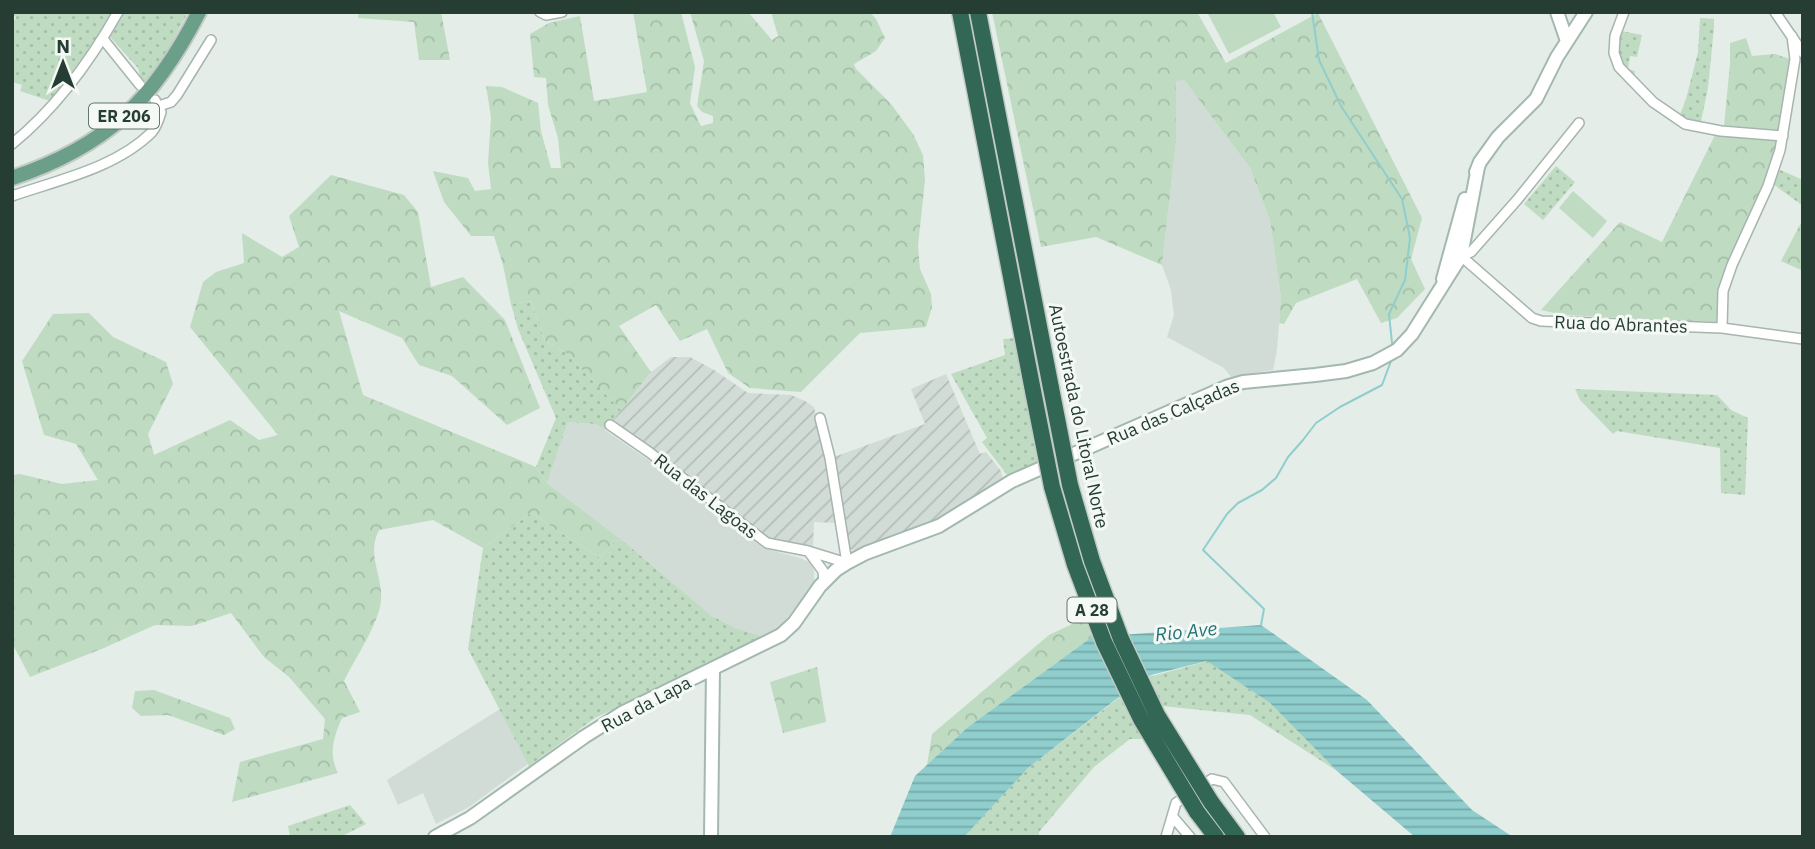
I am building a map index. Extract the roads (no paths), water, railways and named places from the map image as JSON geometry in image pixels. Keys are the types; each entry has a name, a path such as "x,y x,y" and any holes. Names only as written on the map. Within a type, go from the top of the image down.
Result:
{"highway":[{"name":"Autoestrada do Litoral Norte","path":"960,12 1033,391 1056,500 1075,565 1104,642 1141,719 1197,812 1216,837"},
{"name":"Autoestrada do Litoral Norte","path":"978,12 1073,498 1092,561 1121,639 1157,715 1211,802 1237,837"}],"main road":[{"name":"ER 206","path":"12,178 74,152 100,136 129,112 163,75 199,12"},
{"path":"1557,14 1567,20 1583,16"},
{"path":"1557,14 1567,41"},
{"path":"1456,254 1463,206 1478,167 1498,137 1536,99 1583,16"},
{"name":"Rua das Calçadas","path":"847,563 866,553 939,526 1013,481 1226,387 1243,382 1346,370 1373,363 1397,350 1412,334 1439,292 1456,254"},
{"name":"Rua da Lapa","path":"435,837 470,818 622,713 781,635 794,623 824,581 847,563"},
{"path":"711,837 713,669"}],"street":[{"path":"12,144 49,109 103,39 118,12"},
{"path":"540,12 546,15 562,12"},
{"path":"1625,12 1615,36 1614,54 1619,67 1653,102 1685,124 1721,131 1783,136"},
{"path":"1775,12 1803,53"},
{"path":"1722,328 1723,292 1732,265 1769,186 1783,136 1795,59 1791,36"},
{"path":"103,39 140,85"},
{"path":"12,196 92,169 135,145 154,130 161,112 157,103 171,102 177,95 211,40"},
{"path":"1456,254 1471,252 1579,123"},
{"name":"Rua do Abrantes","path":"1456,254 1532,318 1541,321 1722,328 1803,339"},
{"path":"820,418 830,458 847,563"},
{"name":"Rua das Lagoas","path":"610,425 767,543 808,551 847,563"},
{"path":"808,551 823,571 824,581"},
{"path":"1166,837 1177,803 1212,779 1224,782 1265,837"},
{"path":"1173,817 1190,837"}],"water":[{"name":"Rio Ave","path":"1261,625 1367,700 1472,810 1513,837 1415,837 1337,771 1270,703 1207,661 1151,675 1115,700 1028,768 964,837 890,837 915,776 968,727 1092,637"}],"waterway":[{"path":"1312,12 1319,60 1341,106 1402,199 1410,238 1405,280 1389,314 1392,343"},
{"path":"1261,625 1264,609 1203,550 1227,514 1238,503 1262,490 1276,478 1288,457 1316,423 1382,385 1391,361"}]}
